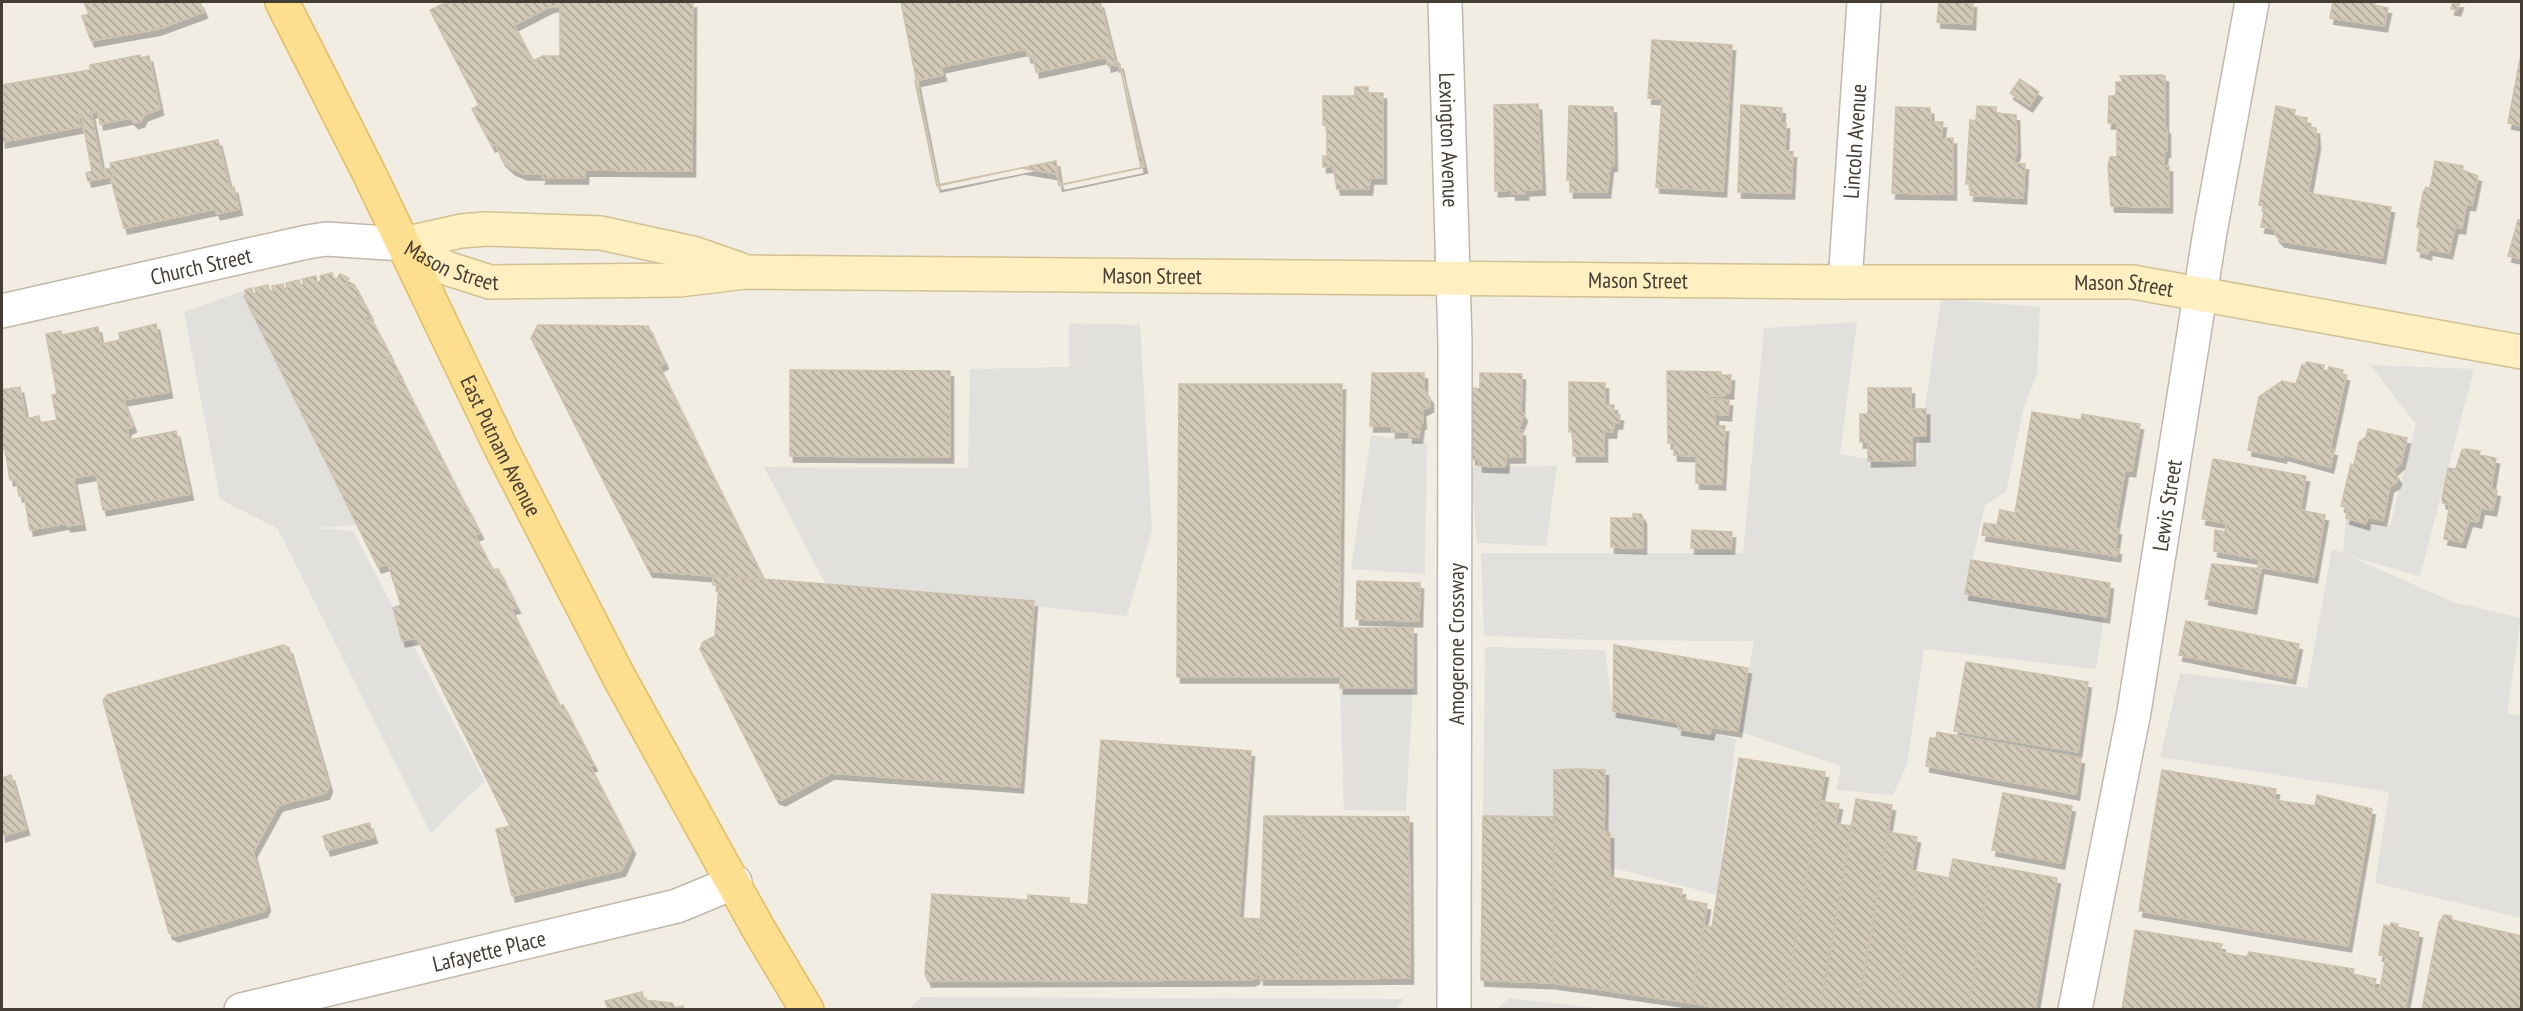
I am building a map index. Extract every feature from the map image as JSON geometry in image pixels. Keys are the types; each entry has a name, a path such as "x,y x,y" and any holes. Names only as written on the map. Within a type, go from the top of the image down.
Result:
{"main road":[{"name":"East Putnam Avenue","path":"282,2 403,244 496,438 619,677 807,1010"}],"street":[{"name":"Lexington Avenue","path":"1445,2 1453,278"},
{"name":"Lincoln Avenue","path":"1845,282 1864,2"},
{"name":"Lewis Street","path":"2075,1010 2134,712 2252,2"},
{"name":"Mason Street","path":"403,244 461,231 486,229 601,233 693,253 746,272"},
{"name":"Church Street","path":"2,311 307,242 326,239 403,244"},
{"name":"Mason Street","path":"403,244 446,268 490,282 679,280 746,272 1845,282 2133,282 2522,352"},
{"name":"Amogerone Crossway","path":"1453,278 1456,508 1454,1010"},
{"name":"Lafayette Place","path":"241,1010 678,906 735,882"}],"shaded area":[{"path":"245,290 357,525 317,528 353,531 485,782 431,834 278,529 220,499 184,312"},
{"path":"1941,299 2040,307 2037,374 2024,407 2006,492 1985,505 1965,593 2104,617 2096,669 1924,649 1907,764 1893,795 1836,790 1841,766 1738,731 1754,641 1591,640 1484,636 1481,553 1743,553 1764,328 1857,322 1840,454 1916,468"},
{"path":"1069,323 1140,325 1152,530 1127,616 826,585 764,467 968,468 970,369 1069,367"},
{"path":"2370,365 2474,369 2420,576 2349,556 2453,602 2521,618 2507,713 2521,716 2521,918 2375,883 2389,792 2160,757 2180,673 2307,688 2332,549 2343,553 2346,518 2390,526 2416,424"},
{"path":"1371,435 1427,443 1425,574 1351,569"},
{"path":"1557,466 1546,546 1477,543 1470,467"},
{"path":"1485,647 1605,650 1613,711 1736,739 1717,895 1610,867 1605,770 1560,770 1554,817 1483,816"},
{"path":"1340,688 1413,688 1406,811 1344,810"},
{"path":"921,997 1404,999 1396,1010 909,1009"},
{"path":"1509,998 1581,1006 1601,1009 1497,1009"}],"building":[{"path":"84,2 200,2 204,12 158,29 91,41 82,16 89,14"},
{"path":"447,2 693,2 692,171 585,170 585,178 542,178 543,174 524,174 512,169 502,160 496,144 492,146 472,109 479,105 430,10","holes":["551,6 560,6 560,56 543,56 533,61 514,25"]},
{"path":"901,2 1100,2 1116,66 1120,65 1141,168 1060,185 1056,161 937,185"},
{"path":"1939,2 1973,2 1972,24 1937,22"},
{"path":"2333,2 2375,2 2374,5 2388,8 2384,26 2330,18"},
{"path":"2453,2 2460,2 2457,10 2451,9"},
{"path":"1652,40 1732,45 1723,191 1656,187 1662,99 1648,98"},
{"path":"1026,49 1028,57 1033,56 1036,72 1106,57 1108,66 1119,63 1144,167 1059,185 1057,174 1021,168 937,186 915,81 943,75 941,67"},
{"path":"140,55 141,58 149,56 160,109 144,115 141,121 135,123 130,118 100,124 98,111 91,112 102,170 111,168 113,176 88,181 86,173 92,171 81,114 78,115 80,127 2,142 2,85 90,70 90,65"},
{"path":"2520,59 2522,59 2522,126 2508,123"},
{"path":"2120,76 2165,76 2167,151 2165,151 2163,166 2169,166 2169,207 2111,206 2108,166 2110,157 2117,157 2117,123 2108,123 2109,96 2116,96 2116,82 2123,82"},
{"path":"2020,79 2039,92 2029,106 2010,93"},
{"path":"1355,87 1368,87 1368,93 1383,93 1383,178 1370,178 1369,189 1337,189 1333,166 1323,167 1323,156 1327,157 1327,126 1323,125 1323,96 1355,96"},
{"path":"1538,104 1542,189 1525,190 1525,194 1512,194 1512,190 1495,191 1494,105"},
{"path":"1741,105 1782,108 1781,123 1786,123 1785,151 1793,152 1791,193 1738,192"},
{"path":"1569,106 1613,107 1614,165 1610,166 1607,192 1570,192 1570,180 1567,180"},
{"path":"1977,106 1996,107 1996,113 2016,115 2017,151 2013,163 2025,164 2023,198 1970,195 1971,184 1966,184 1970,120 1976,121"},
{"path":"2276,106 2295,110 2294,116 2307,118 2306,126 2316,128 2317,143 2308,193 2391,207 2382,258 2281,241 2276,236 2275,229 2261,227 2265,206 2259,205"},
{"path":"1896,107 1930,108 1931,122 1943,122 1941,139 1953,138 1953,194 1892,193"},
{"path":"218,140 230,189 234,187 239,209 217,214 215,209 124,228 110,176 113,176 110,163"},
{"path":"2435,161 2463,166 2462,170 2478,176 2472,205 2466,204 2462,228 2455,227 2449,253 2428,249 2428,254 2417,251 2420,228 2417,227 2423,193 2426,187 2430,188"},
{"path":"2518,220 2522,220 2522,259 2508,256"},
{"path":"332,273 333,278 337,279 340,274 349,278 346,283 350,286 354,284 360,296 356,298 357,301 362,299 370,315 365,318 367,322 371,319 390,355 386,360 391,358 400,375 395,377 396,381 401,378 465,505 461,507 462,509 467,507 480,533 475,535 476,538 493,570 498,569 517,607 511,609 560,706 563,705 594,765 590,766 632,848 622,870 512,896 496,829 510,826 417,638 402,641 393,608 401,605 388,564 378,567 244,296 246,295 245,290 252,288 253,294 256,294 255,288 268,285 270,292 273,291 272,286 283,284 284,289 287,288 286,283 299,280 301,285 304,284 302,279 316,276 317,282 321,281 320,276"},
{"path":"156,324 169,392 123,400 133,426 127,429 129,440 176,431 190,494 103,510 96,474 73,478 82,524 67,526 66,523 30,530 24,495 19,496 16,479 10,480 5,449 2,449 2,390 20,387 26,419 39,416 40,423 57,420 52,395 57,394 46,334 61,331 62,335 98,327 101,344 120,340 119,333"},
{"path":"538,325 648,326 665,363 659,366 764,580 649,571 531,338"},
{"path":"2306,362 2324,365 2323,370 2328,371 2329,367 2343,370 2342,374 2346,375 2330,449 2334,450 2330,467 2283,454 2283,457 2248,450 2259,397 2282,381 2296,384 2302,365 2305,366"},
{"path":"790,370 950,371 950,457 790,456"},
{"path":"1667,371 1721,372 1721,375 1731,375 1730,393 1725,393 1725,396 1708,396 1708,399 1729,400 1728,415 1715,414 1715,426 1725,426 1722,484 1696,483 1696,456 1674,455 1674,443 1668,443"},
{"path":"1372,373 1424,373 1424,390 1430,398 1430,406 1422,410 1423,423 1421,423 1419,437 1409,437 1409,432 1392,432 1392,426 1370,426"},
{"path":"1480,373 1522,374 1521,411 1524,415 1518,430 1522,430 1522,457 1506,457 1505,467 1479,466 1479,459 1472,459 1472,388 1480,389"},
{"path":"1569,382 1605,383 1605,405 1614,405 1614,414 1620,415 1619,423 1614,423 1613,432 1604,432 1604,456 1573,456 1573,432 1569,432"},
{"path":"1179,384 1342,384 1339,628 1413,628 1413,688 1340,688 1340,677 1177,677"},
{"path":"1868,388 1911,388 1911,409 1926,409 1926,436 1912,436 1912,460 1868,461 1868,442 1860,442 1860,414 1868,414"},
{"path":"2032,412 2081,420 2082,414 2140,424 2132,471 2125,470 2115,528 2118,529 2115,549 2118,549 2117,556 1982,535 1984,523 1997,525 2000,510 2015,513"},
{"path":"2368,429 2407,438 2401,463 2393,470 2398,478 2396,483 2390,486 2383,520 2367,517 2366,524 2346,518 2348,508 2341,506 2351,464 2354,465 2359,442 2366,437"},
{"path":"2462,450 2480,451 2479,455 2496,458 2491,489 2497,491 2493,510 2481,508 2478,522 2469,520 2462,542 2444,539 2450,504 2443,503 2442,499 2448,468 2456,469"},
{"path":"2213,459 2306,476 2300,510 2325,515 2314,577 2258,567 2259,559 2214,551 2215,530 2225,532 2227,523 2202,519"},
{"path":"1633,514 1641,514 1643,518 1643,548 1611,547 1611,518 1633,518"},
{"path":"1692,530 1732,532 1731,548 1691,548"},
{"path":"1971,560 2110,583 2106,617 1965,594"},
{"path":"2212,564 2260,569 2253,608 2205,599"},
{"path":"714,575 1034,601 1020,787 831,773 782,800 776,798 700,649 703,642 715,636 719,585 713,585"},
{"path":"1357,581 1420,583 1419,621 1356,619"},
{"path":"2186,621 2299,644 2292,678 2179,655"},
{"path":"283,645 289,648 329,786 326,793 279,805 253,852 267,905 264,911 175,936 169,933 103,701 107,695"},
{"path":"1614,645 1748,668 1738,731 1712,727 1710,734 1678,729 1679,722 1613,711"},
{"path":"1966,662 2088,682 2078,752 1954,731"},
{"path":"1937,732 2081,758 2076,794 1926,766 1930,738 1936,738"},
{"path":"1101,740 1251,751 1239,918 1260,919 1259,971 1256,978 1251,980 928,981 925,973 932,894 1028,900 1028,895 1069,898 1069,903 1088,905"},
{"path":"1739,758 1825,772 1783,1010 1728,1010 1691,1003 1704,926 1712,927"},
{"path":"1554,770 1605,770 1604,832 1610,833 1610,991 1553,983"},
{"path":"2162,770 2276,789 2274,800 2315,806 2317,795 2372,809 2348,946 2139,911"},
{"path":"11,775 26,829 2,836 2,778"},
{"path":"2003,793 2072,806 2061,863 1992,850"},
{"path":"1856,799 1892,805 1869,949 1857,1010 1820,1010"},
{"path":"1820,801 1839,804 1835,824 1852,826 1834,932 1820,1010 1783,1010"},
{"path":"1264,816 1302,816 1299,979 1260,979 1260,974 1256,974 1259,971"},
{"path":"1302,816 1409,817 1410,978 1299,979"},
{"path":"1483,816 1554,817 1553,983 1481,980"},
{"path":"369,823 374,837 327,850 323,836"},
{"path":"1888,832 1917,837 1911,871 1918,872 1894,1010 1857,1010"},
{"path":"1953,859 1991,866 1968,1010 1894,1010 1918,872 1949,878"},
{"path":"1991,866 2057,878 2035,1010 1968,1010"},
{"path":"1610,877 1682,889 1681,899 1707,904 1691,1003 1610,991"},
{"path":"2444,915 2451,916 2452,920 2522,936 2522,1010 2422,1010 2439,923"},
{"path":"2391,923 2398,924 2397,927 2419,932 2405,1010 2122,1010 2135,930 2222,944 2220,952 2247,957 2249,952 2354,969 2353,974 2376,979 2373,988 2380,990 2386,956 2379,955 2384,925 2390,927"},
{"path":"642,992 644,1000 672,1003 675,1008 683,1006 684,1010 604,1010 608,1009 605,1001"}]}
